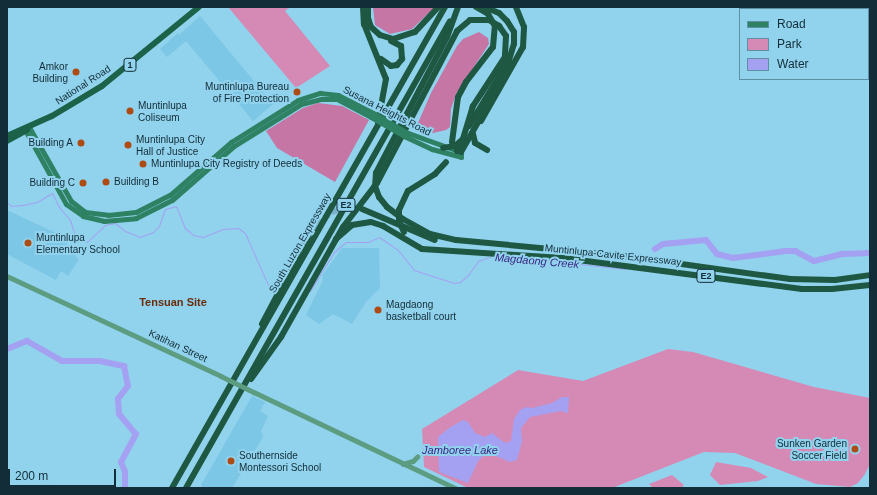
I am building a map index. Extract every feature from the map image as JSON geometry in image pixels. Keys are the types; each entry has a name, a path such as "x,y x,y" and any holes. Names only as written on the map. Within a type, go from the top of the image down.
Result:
{"highway":[{"name":"National Road","path":"7,141 102,86 199,7"},
{"path":"363,7 364,24 383,66 386,85 378,128"},
{"path":"368,7 369,21 374,30 381,39 399,43 404,54 400,63 391,66 385,63 376,51"},
{"path":"374,30 387,38 405,37 418,29 438,7"},
{"name":"South Luzon Expressway","path":"172,488 378,128 445,7"},
{"path":"458,7 447,37 419,92 378,165 375,186 381,201 402,219 436,236 516,245"},
{"name":"E2","path":"186,488 458,7"},
{"path":"452,142 458,97 466,82 493,47 495,26 488,14 476,7"},
{"path":"459,154 481,103 509,60 514,46 514,32 507,20 499,13 484,7"},
{"path":"487,150 475,143 474,131 482,111 512,62 518,44 513,23 493,7"},
{"path":"443,148 454,146 466,140 474,131 522,51 524,31 516,7"},
{"path":"234,403 281,337 336,239 375,185 394,154 440,61 457,31 470,20 482,18 492,21 501,28 506,36 505,57 473,106 466,140"},
{"path":"419,92 440,61"},
{"name":"National Road","path":"7,136 26,129"},
{"path":"425,249 404,232 399,220 399,210 408,191 435,174 446,162"},
{"path":"362,209 442,242 516,245"},
{"path":"336,239 352,225 371,222 386,227 416,247 425,249"},
{"path":"252,347 266,313 308,237"},
{"name":"Muntinlupa-Cavite Expressway","path":"516,245 690,264 790,279 835,280 870,275"},
{"name":"Muntinlupa-Cavite Expressway","path":"425,249 563,258 795,288 832,289 870,284"}],"main road":[{"name":"Susana Heights Road","path":"26,129 71,201 85,212 108,215 136,212 170,195 231,142 298,100 320,93 338,95 432,149 459,154"},
{"name":"Susana Heights Road","path":"407,135 459,154"}],"street":[{"name":"Katihan Street","path":"7,276 455,488"},
{"path":"403,464 413,461 417,457"}],"shaded area":[{"path":"373,7 435,7 412,29 390,34 375,25"},
{"path":"200,16 273,104 253,121 186,41 167,57 160,49 178,33 183,38 180,34"},
{"path":"479,32 488,38 489,44 456,94 451,109 450,127 446,130 424,135 415,130 431,93 457,46 463,39"},
{"path":"318,103 342,106 369,120 335,182 277,148 266,131 303,108"},
{"name":"Muntinlupa Elementary School","path":"7,210 62,236 72,253 79,259 68,276 61,271 56,280 7,254"},
{"path":"342,248 379,248 380,288 366,302 352,324 333,314 319,324 306,315 323,280 322,276"},
{"name":"Southernside Montessori School","path":"252,396 265,402 260,411 268,416 261,431 263,437 232,488 204,488 201,485"}],"green space":[{"path":"228,7 290,7 285,11 330,66 296,88"},
{"path":"668,349 693,352 814,387 870,398 870,464 865,474 858,483 850,487 816,484 735,453 704,452 612,488 468,488 424,467 422,429 518,370 583,381"},
{"path":"716,462 751,468 768,477 758,481 720,485 710,475"},
{"path":"672,475 684,485 681,488 653,488 649,484"}],"water":[{"name":"Jamboree Lake","path":"562,397 569,397 568,413 561,411 530,417 521,428 522,441 517,460 510,462 491,454 484,455 478,461 468,483 439,472 438,437 449,428 463,420 468,422 475,433 485,437 492,433 505,443 511,441 514,419 520,410 526,407 532,408 552,403"}],"waterway":[{"name":"Magdaong Creek","path":"7,178 7,183"},
{"name":"Magdaong Creek","path":"7,202 11,206 23,205 37,202 52,193 59,207 70,220 74,232 82,240 87,242 105,225 115,223 125,231 140,237 153,232 159,226 165,209 176,206 185,228 193,235 203,237 223,229 238,228 245,233 268,285 274,294"},
{"name":"Magdaong Creek","path":"310,291 334,252 346,242 368,242 379,237 397,249 414,270 454,283 460,282 468,275 478,261 492,256"},
{"name":"Magdaong Creek","path":"655,249 663,244 706,240 717,254 733,258 795,251 814,261 843,254 870,253"},
{"name":"Magdaong Creek","path":"533,259 625,269"},
{"path":"7,349 27,341 62,361 100,361 124,366 128,386 118,399 119,414 136,434 121,462 125,472 125,488"}],"tunnel":[{"path":"308,237 317,224 332,212 343,208 361,209"}],"place":[{"name":"Amkor Building","path":"76,72"},
{"name":"Muntinlupa Bureau of Fire Protection","path":"297,92"},
{"name":"Muntinlupa Coliseum","path":"130,111"},
{"name":"Building A","path":"81,143"},
{"name":"Muntinlupa City Hall of Justice","path":"128,145"},
{"name":"Muntinlupa City Registry of Deeds","path":"143,164"},
{"name":"Building B","path":"106,182"},
{"name":"Building C","path":"83,183"},
{"name":"Muntinlupa Elementary School","path":"28,243"},
{"name":"Magdaong basketball court","path":"378,310"},
{"name":"Sunken Garden Soccer Field","path":"855,449"},
{"name":"Southernside Montessori School","path":"231,461"}],"district":[{"name":"Tensuan Site","path":"173,302"}]}
